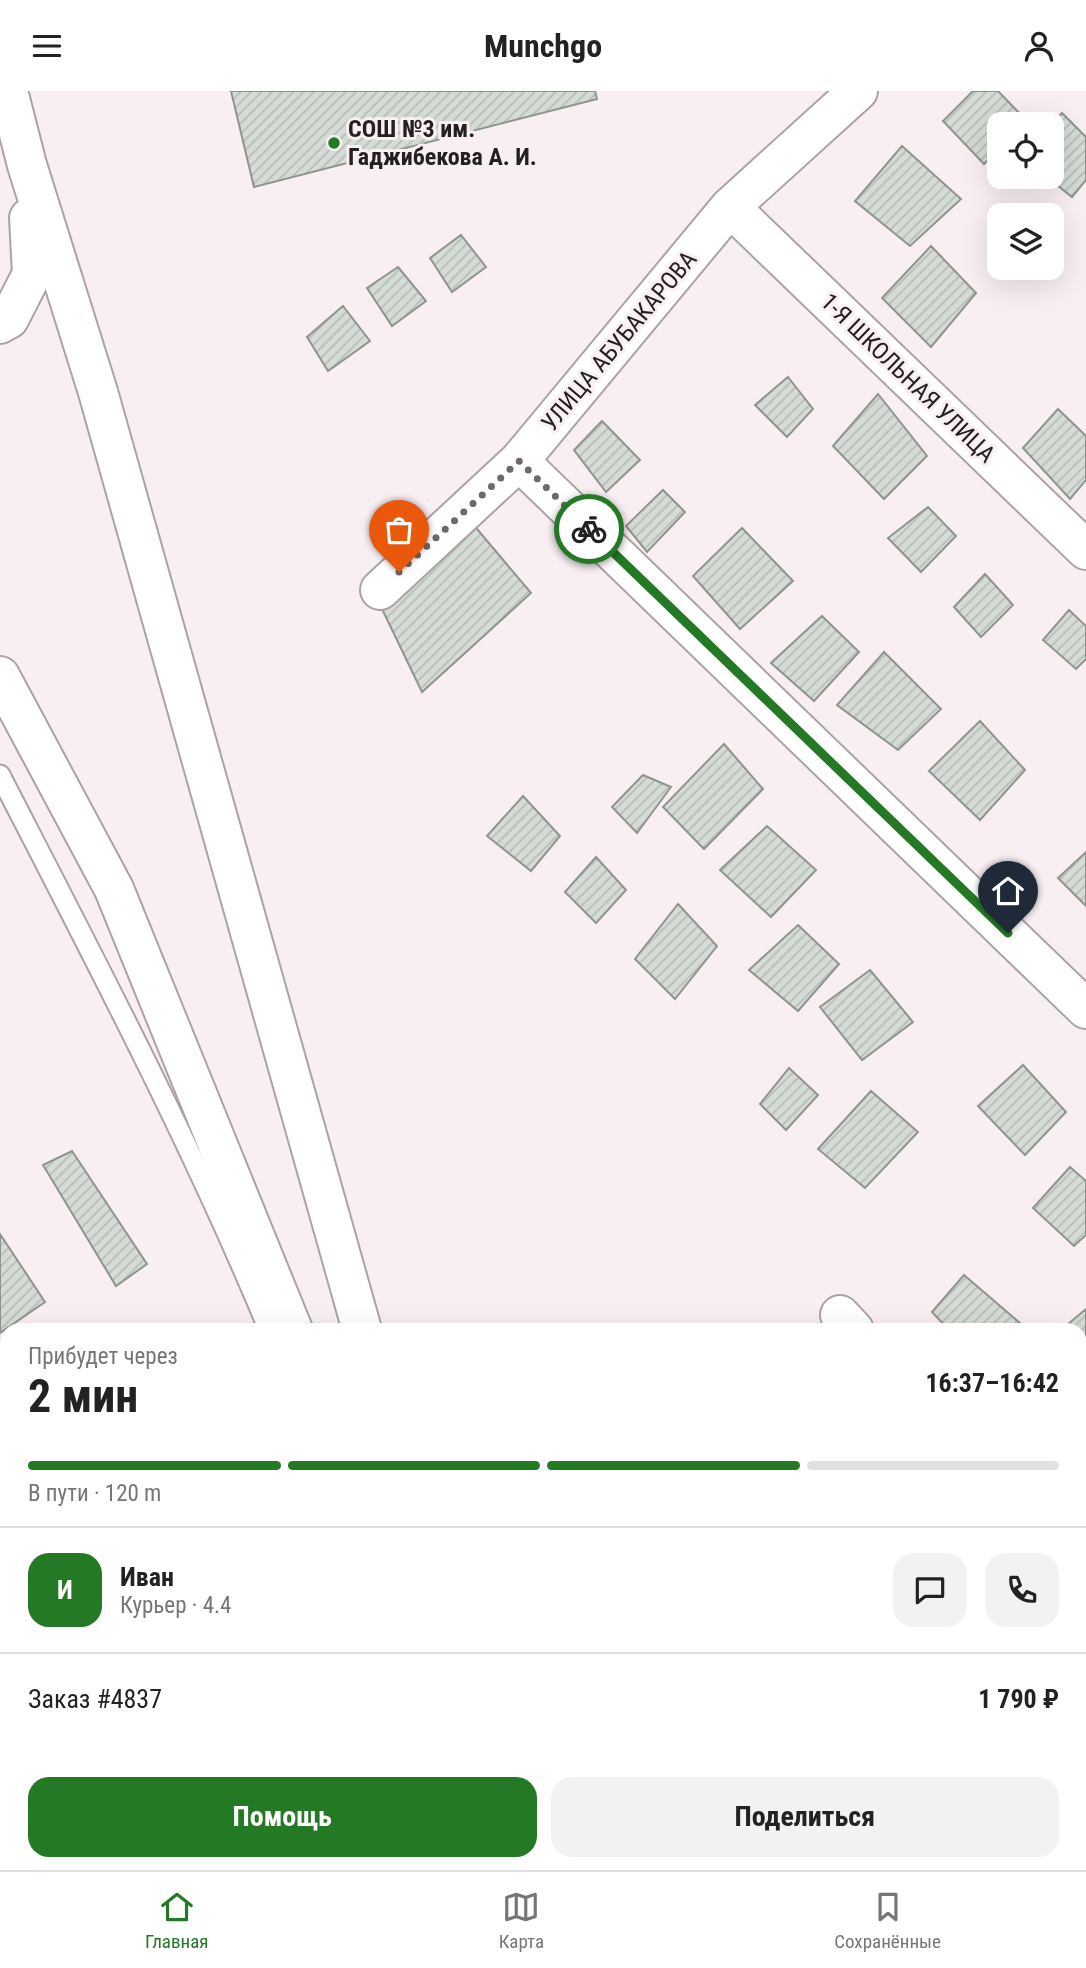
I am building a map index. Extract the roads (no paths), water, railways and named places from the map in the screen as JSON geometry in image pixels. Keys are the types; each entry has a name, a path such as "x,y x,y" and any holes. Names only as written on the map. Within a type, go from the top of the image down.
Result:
{"main road":[{"path":"8,91 27,165 102,405 360,1323"},
{"name":"УЛИЦА АБУБАКАРОВА","path":"380,590 519,461 730,207 858,91"},
{"path":"0,324 9,319 32,274 27,165"},
{"name":"1-Я ШКОЛЬНАЯ УЛИЦА","path":"730,207 1086,550"},
{"path":"519,461 1086,1009"},
{"path":"0,676 114,889 290,1323"}],"lane":[{"path":"0,775 88,946 222,1220 266,1323"}],"place":[{"name":"СОШ №3 им. Гаджибекова А. И.","path":"334,143"}]}
